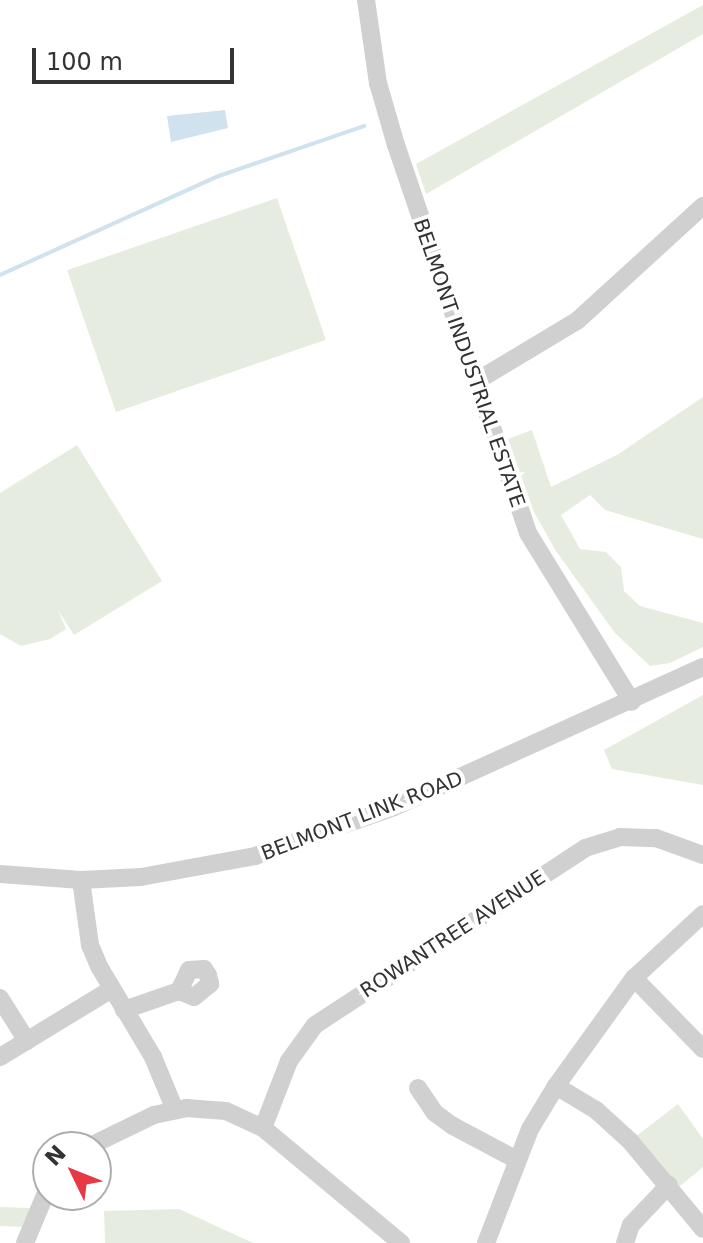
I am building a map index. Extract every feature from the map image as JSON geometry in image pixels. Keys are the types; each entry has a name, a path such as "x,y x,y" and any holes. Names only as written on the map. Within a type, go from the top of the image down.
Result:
{"street":[{"name":"BELMONT INDUSTRIAL ESTATE","path":"366,0 373,57 392,133 475,382 540,559 632,702"},
{"path":"475,382 578,320 703,206"},
{"name":"BELMONT LINK ROAD","path":"0,874 81,880 184,871 270,852 394,807 632,702 703,667"},
{"name":"ROWANTREE AVENUE","path":"263,1128 289,1061 315,1025 585,848 620,837 656,838 703,855"},
{"path":"81,880 90,945 171,1091 175,1110"},
{"path":"486,1243 517,1160 556,1086 634,978 703,914"},
{"path":"634,978 703,1049"},
{"path":"0,1057 112,989"},
{"path":"124,1010 179,991"},
{"path":"0,998 27,1041"},
{"path":"556,1086 596,1110 669,1185 703,1229"},
{"path":"415,1088 435,1113 453,1126 517,1160"},
{"path":"112,1134 133,1122 175,1110 226,1111 263,1128 401,1243"},
{"path":"625,1243 631,1225 669,1185"},
{"path":"25,1243 38,1211"}],"shaded area":[{"path":"703,5 703,34 426,194 416,164"},
{"path":"277,198 326,340 116,412 67,270"},
{"path":"703,397 703,539 605,510 590,495 561,515 580,549 606,552 621,567 624,591 640,606 703,623 703,647 670,663 650,666 615,633 556,551 534,512 508,439 532,430 551,487 617,455"},
{"path":"77,445 162,581 74,635 58,610 66,629 50,639 21,646 0,634 0,493"},
{"path":"703,695 703,785 612,769 604,750"},
{"path":"678,1104 703,1139 703,1167 674,1191 630,1141"},
{"path":"0,1207 30,1208 23,1227 0,1226"},
{"path":"179,1209 253,1243 105,1243 104,1211"}],"water":[{"path":"225,110 228,128 171,142 167,116"}],"waterway":[{"path":"0,275 216,177 364,126"}]}
